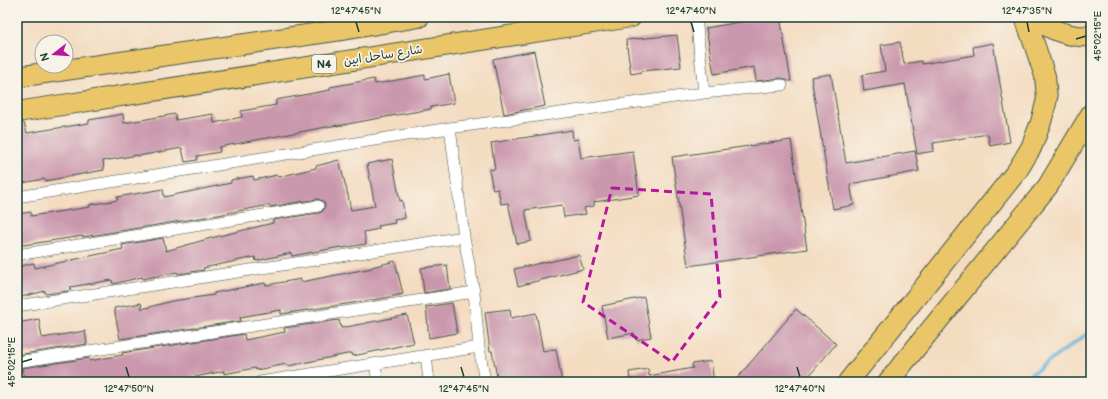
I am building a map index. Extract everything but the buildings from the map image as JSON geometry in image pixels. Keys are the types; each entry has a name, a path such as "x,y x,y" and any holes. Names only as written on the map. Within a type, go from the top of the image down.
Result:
{"highway":[{"path":"17,77 340,23 419,17"},
{"name":"شارع ساحل ابين","path":"17,112 631,17"},
{"path":"848,382 1017,171 1031,148 1041,122 1047,99 1045,76 1025,17"},
{"path":"1034,17 1040,23 1064,33 1091,36"},
{"path":"888,382 1048,186 1091,114"}],"street":[{"path":"696,17 704,93"},
{"path":"17,197 450,128 704,93 782,85"},
{"path":"450,128 464,237 474,292 479,347 485,382"},
{"path":"17,255 318,206"},
{"path":"17,306 464,237"},
{"path":"17,362 474,292"},
{"path":"262,382 479,347"},
{"path":"426,356 429,382"},
{"path":"375,364 378,382"}],"highlighted area":[{"path":"612,188 711,194 720,297 672,362 583,302"}],"waterway":[{"path":"1020,382 1091,331"}]}
